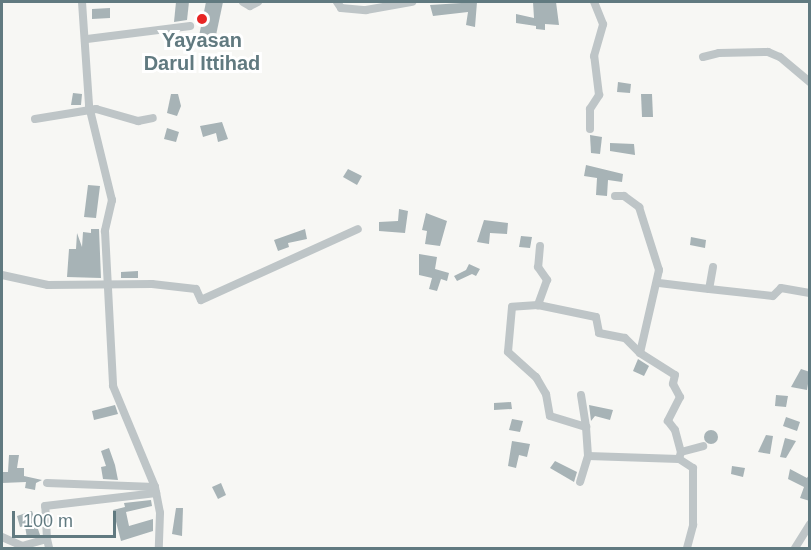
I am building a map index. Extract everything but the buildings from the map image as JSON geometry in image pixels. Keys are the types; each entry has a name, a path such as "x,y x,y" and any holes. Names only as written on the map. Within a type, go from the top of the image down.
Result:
{"street":[{"path":"82,2 87,39 90,111 112,193 105,231 106,285 114,391 156,490 160,513 159,549"},
{"path":"243,2 250,6 258,2"},
{"path":"337,2 341,8 366,10 412,2"},
{"path":"590,129 590,109 599,95 594,56 603,24 594,2"},
{"path":"87,39 190,26"},
{"path":"703,57 739,51 773,53 810,82"},
{"path":"35,119 90,111 112,112 138,121 153,118"},
{"path":"615,196 624,196 642,214 659,270 658,283 640,353"},
{"path":"2,275 48,285 196,289 201,300 357,229"},
{"path":"538,305 547,280 538,267 540,246"},
{"path":"709,289 713,267"},
{"path":"658,283 773,296 781,288 810,293"},
{"path":"586,427 550,416 546,394 536,376 508,352 512,307 538,305 596,317 599,333 624,338 640,353 675,375 673,384 681,398 668,421 680,456 693,468 693,525 687,549"},
{"path":"580,482 588,456 581,395"},
{"path":"588,456 680,456 703,446"},
{"path":"47,483 156,490"},
{"path":"49,549 44,506 156,490"},
{"path":"795,549 810,524"},
{"path":"2,537 22,546 47,539"}],"place":[{"name":"Yayasan Darul Ittihad","path":"202,19"}]}
